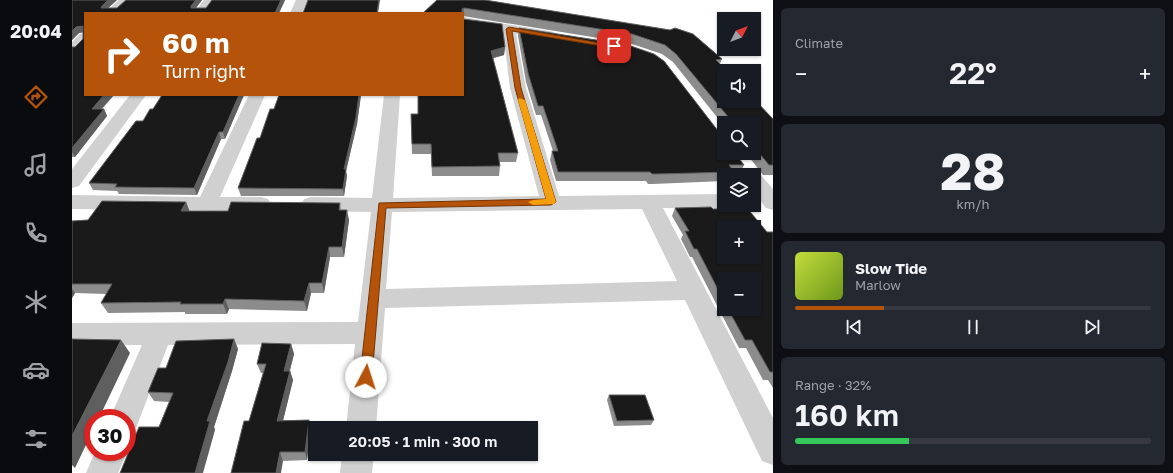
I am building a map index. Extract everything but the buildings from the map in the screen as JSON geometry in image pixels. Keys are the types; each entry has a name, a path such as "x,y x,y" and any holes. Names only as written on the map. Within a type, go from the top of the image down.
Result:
{"street":[{"path":"112,12 126,0"},
{"path":"201,12 210,0"},
{"path":"296,12 302,0"},
{"path":"464,21 561,37"},
{"path":"509,29 518,88 551,202"},
{"path":"72,49 84,38"},
{"path":"72,182 137,96"},
{"path":"207,203 258,96"},
{"path":"362,421 392,96"},
{"path":"761,191 768,201"},
{"path":"72,202 382,205 717,201"},
{"path":"650,203 773,450"},
{"path":"373,298 694,290"},
{"path":"72,334 159,335 369,333"},
{"path":"129,409 159,335"},
{"path":"102,473 107,461"},
{"path":"356,473 357,461"}],"slow traffic":[{"path":"521,100 551,202 533,202"}],"route":[{"path":"366,377 382,205 551,202 518,88 509,29 614,46"}]}
